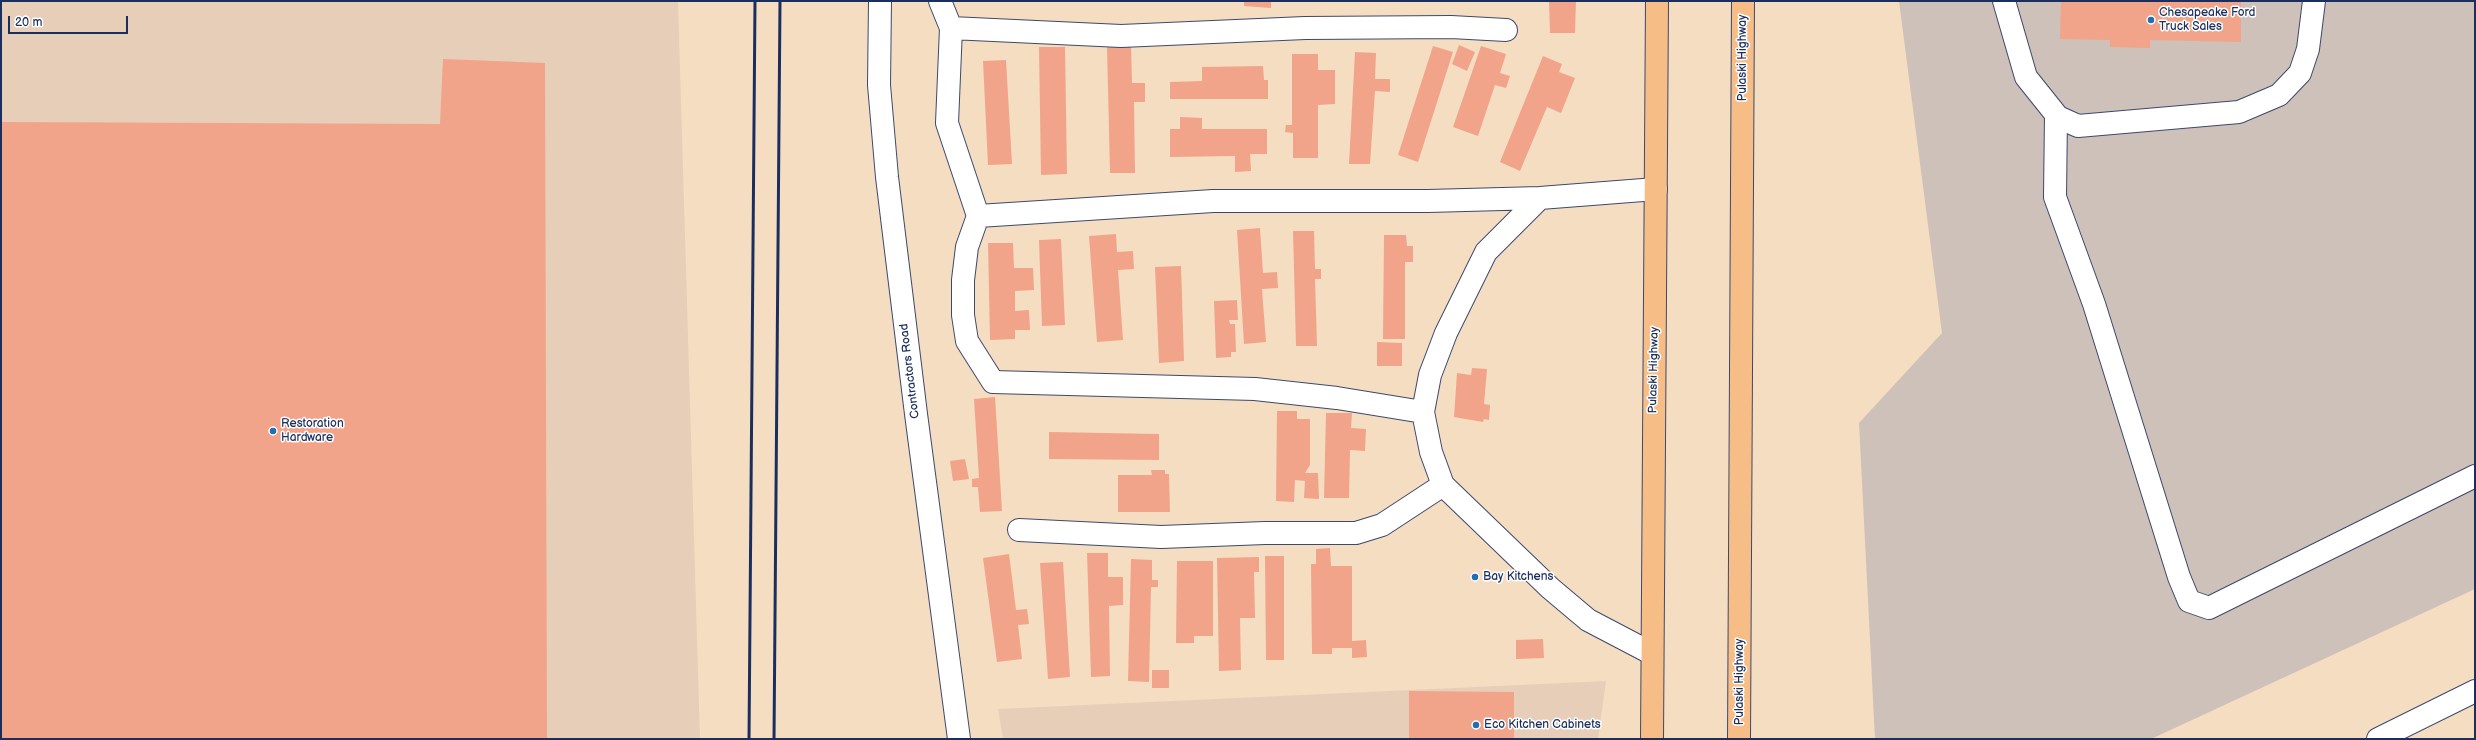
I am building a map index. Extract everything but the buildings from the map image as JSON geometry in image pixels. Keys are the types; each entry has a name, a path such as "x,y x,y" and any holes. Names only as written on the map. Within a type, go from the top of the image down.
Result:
{"highway":[{"name":"Pulaski Highway","path":"1652,739 1651,658 1657,1"},
{"name":"Pulaski Highway","path":"1740,739 1743,1"},
{"path":"1640,739 1651,658"}],"street":[{"name":"Contractors Road","path":"880,1 879,85 887,177 916,414 959,739"},
{"path":"940,1 951,28 947,123 978,216 967,247 963,280 963,315 967,341 993,382 1255,389 1337,398 1423,412"},
{"path":"2004,1 2026,77 2056,115 2078,126 2239,112 2279,95 2300,73 2308,49 2314,1"},
{"path":"951,28 1121,36 1305,28 1443,27 1506,30"},
{"path":"2056,115 2055,197 2094,304 2179,577 2188,601 2210,608 2475,476"},
{"path":"978,216 1213,201 1428,201 1540,198 1656,189"},
{"path":"1540,198 1486,252 1446,333 1430,375 1423,412 1431,452 1442,485 1550,588 1588,620 1651,658"},
{"path":"1019,530 1161,537 1265,533 1356,533 1382,525 1442,485"},
{"path":"2378,739 2475,691"}],"shaded area":[{"name":"Restoration Hardware","path":"1,1 678,1 700,739 1,739"},
{"path":"1899,1 2475,1 2475,589 2151,739 1875,739 1859,423 1942,333"},
{"path":"1606,681 1598,739 1003,739 998,709"}],"railway":[{"path":"749,739 755,1"},
{"path":"774,739 780,1"}],"place":[{"name":"Chesapeake Ford Truck Sales","path":"2151,20"},
{"name":"Restoration Hardware","path":"273,431"},
{"name":"Bay Kitchens","path":"1475,577"},
{"name":"Eco Kitchen Cabinets","path":"1476,725"}]}
